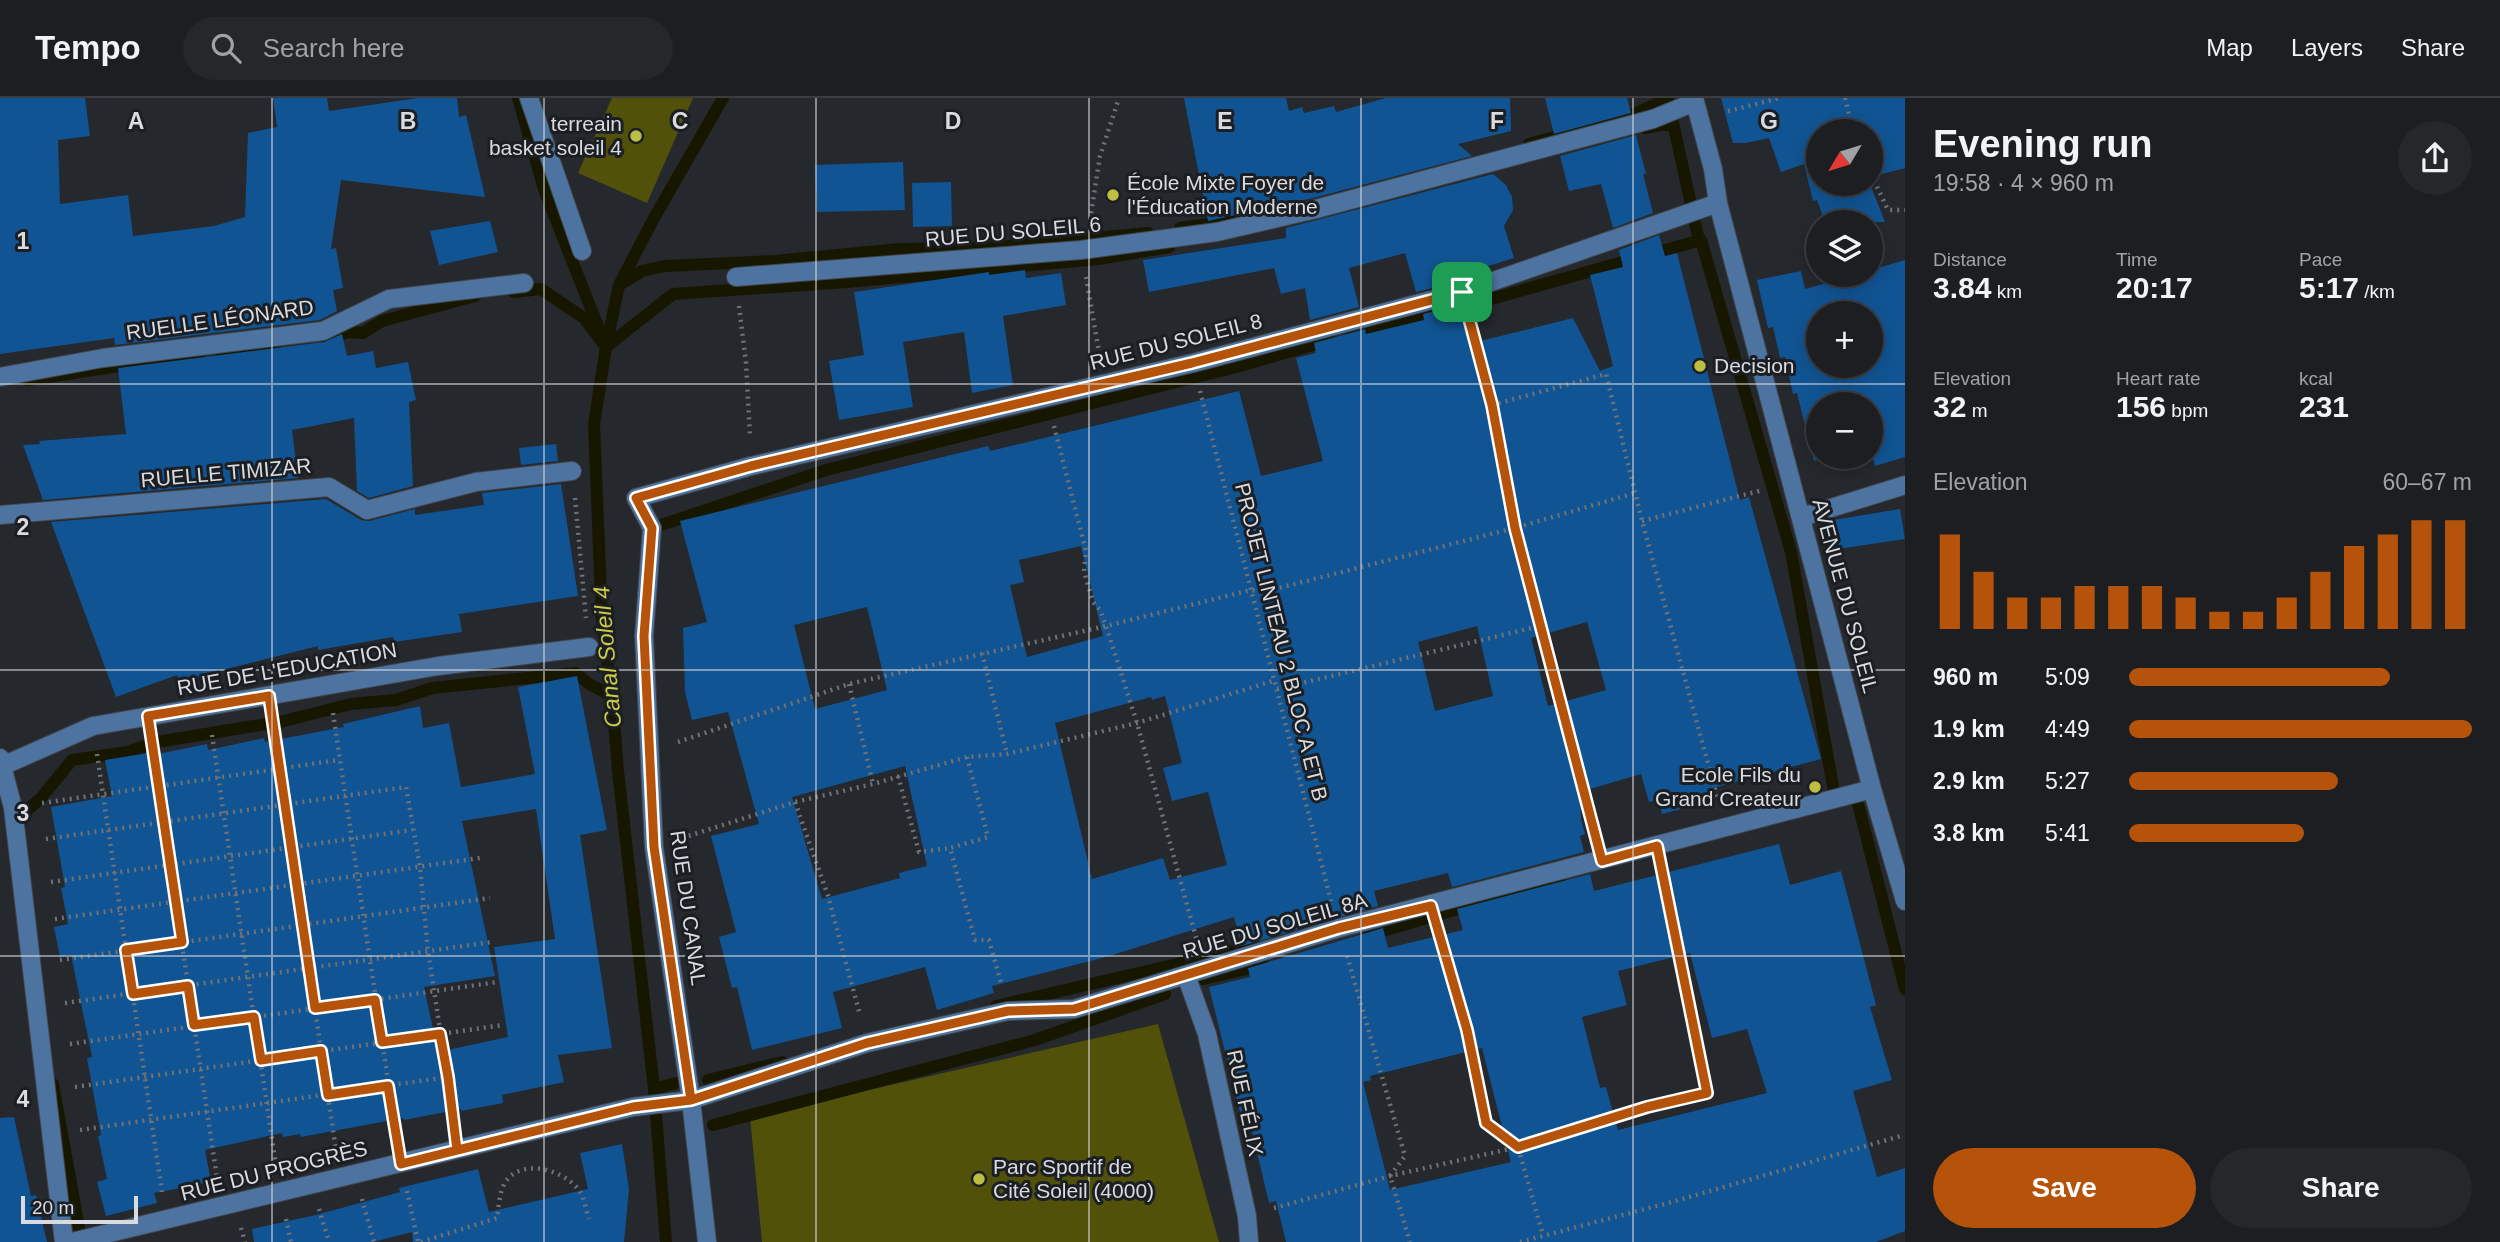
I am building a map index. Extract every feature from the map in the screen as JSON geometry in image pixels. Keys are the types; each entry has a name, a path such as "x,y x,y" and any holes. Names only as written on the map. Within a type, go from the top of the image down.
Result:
{"street":[{"path":"529,98 582,251"},
{"name":"RUE DU SOLEIL 6","path":"736,277 1082,250 1217,232 1316,209 1696,106"},
{"name":"AVENUE DU SOLEIL","path":"1696,106 1713,169 1718,203 1872,789 1905,901"},
{"name":"RUE DU SOLEIL 8","path":"636,498 751,466 1192,363 1462,292 1718,203"},
{"name":"RUELLE LÉONARD","path":"0,377 103,358 323,331 389,299 524,283"},
{"name":"RUELLE TIMIZAR","path":"0,515 329,487 367,510 476,482 572,471"},
{"path":"1802,517 1905,485"},
{"name":"RUE DU CANAL","path":"636,498 652,528 644,636 654,847 691,1100 707,1242"},
{"name":"RUE DE L'EDUCATION","path":"1,764 93,726 438,666 589,647"},
{"path":"1,764 13,807 64,1242"},
{"name":"RUE DU SOLEIL 8A","path":"691,1100 867,1043 1008,1011 1074,1009 1339,928 1872,789"},
{"name":"RUE FÉLIX","path":"1189,975 1208,1034 1247,1216 1250,1242"},
{"name":"RUE DU PROGRÈS","path":"72,1242 633,1107 691,1100"}],"path":[{"path":"1104,383 1082,250 1090,223 1100,156 1119,98"},
{"path":"1696,106 1780,98"},
{"path":"1845,98 1850,119"},
{"path":"1881,196 1888,210 1905,210"},
{"path":"736,277 746,363 751,466"},
{"path":"1462,292 1492,405 1515,528 1602,861"},
{"name":"PROJET LINTEAU 2 BLOC A ET B","path":"1192,363 1339,928 1405,1156 1390,1176"},
{"path":"1492,405 1606,374 1642,521 1726,828"},
{"path":"1047,398 1086,551 1084,571 1093,602 1100,610 1106,626 1137,723 1197,940 1189,975"},
{"path":"572,471 589,647"},
{"path":"1642,521 1773,487"},
{"path":"651,752 849,684 1251,590 1263,592 1515,528 1635,493"},
{"path":"1277,689 1540,626"},
{"path":"982,653 1007,754"},
{"path":"654,847 795,802 967,757 1007,754 1137,723 1276,680"},
{"path":"849,684 873,783"},
{"path":"329,685 388,1086 401,1164 420,1242 497,1218 501,1191 508,1179 529,1168 553,1171 579,1189 589,1219"},
{"path":"269,696 328,1095 348,1176 374,1242"},
{"path":"208,706 280,1193"},
{"path":"148,716 221,1207"},
{"path":"93,726 166,1220"},
{"path":"898,776 919,852 950,848 988,836 967,757"},
{"path":"13,807 339,760"},
{"path":"17,843 406,787 421,867 428,951 457,1150"},
{"path":"795,802 828,897 867,1043"},
{"path":"22,886 412,830"},
{"path":"1247,1216 1390,1176 1518,1147 1647,1107 1707,1093 1657,846"},
{"path":"950,848 975,940 989,940 1008,1011"},
{"path":"27,923 480,858"},
{"path":"32,964 490,898"},
{"path":"1431,906 1467,1030 1486,1123 1518,1147 1543,1235"},
{"path":"37,1007 492,942"},
{"path":"41,1048 497,982"},
{"path":"46,1091 503,1025"},
{"path":"51,1135 448,1077"},
{"path":"1520,1242 1672,1202 1904,1135"},
{"path":"1390,1176 1410,1242"}],"shaded area":[{"name":"terreain basket soleil 4","path":"612,98 693,98 647,203 578,173"},
{"name":"Parc Sportif de Cité Soleil (4000)","path":"1158,1024 1219,1242 762,1242 750,1117"}],"building":[{"path":"0,98 85,98 90,136 58,140 60,204 128,195 133,236 214,226 245,217 248,133 277,127 273,98 327,98 329,111 418,98 457,98 459,117 466,115 485,197 341,180 331,249 336,248 343,288 333,290 337,311 320,320 115,345 114,338 0,354"},
{"path":"1184,98 1286,98 1289,111 1302,107 1304,113 1334,106 1336,112 1386,98 1510,98 1511,131 1458,144 1472,156 1313,198 1208,221"},
{"path":"1545,98 1627,98 1631,113 1554,134"},
{"path":"1721,98 1905,98 1905,168 1883,174 1883,119 1806,119 1806,172 1804,164 1781,172 1769,138 1733,143"},
{"path":"1636,135 1653,213 1613,228 1601,184 1569,191 1560,156"},
{"path":"903,162 905,210 817,212 815,165"},
{"path":"1493,174 1506,185 1512,197 1513,210 1504,226 1514,258 1456,276 1457,282 1416,292 1405,253 1349,268 1359,307 1310,320 1305,288 1281,294 1274,268 1149,292 1143,260 1286,238 1286,228"},
{"path":"951,182 952,226 913,227 912,183"},
{"path":"1812,196 1875,196 1880,210 1821,210 1817,200 1813,201"},
{"path":"490,221 498,252 439,265 430,231"},
{"path":"1659,235 1665,256 1677,253 1740,500 1749,497 1821,759 1709,789 1712,801 1662,814 1659,800 1649,802 1641,774 1580,792 1581,819 1585,834 1580,836 1584,852 1452,887 1448,873 1374,891 1378,906 1242,946 1234,917 1106,957 992,986 994,993 937,1010 925,967 833,992 842,1028 752,1050 737,987 732,988 719,937 736,932 711,836 759,824 728,712 692,720 685,692 683,628 707,622 680,521 988,446 990,451 1239,391 1261,476 1323,461 1296,358 1316,353 1314,343 1365,329 1366,334 1424,320 1423,314 1462,304 1472,343 1573,318 1600,371 1613,366 1590,275 1623,267 1619,250","holes":["1081,546 1103,636 1027,657 1010,585 1024,582 1019,560","867,607 887,690 815,709 794,625","1587,622 1606,690 1548,706 1531,638","1477,626 1493,696 1435,711 1418,642","1165,696 1182,763 1163,768 1172,801 1208,792 1227,865 1170,880 1163,858 1092,879 1055,723 1151,697 1152,700","905,766 927,866 899,873 900,878 822,899 792,797"]},
{"path":"1905,260 1905,457 1883,464 1883,392 1806,392 1806,429 1797,393 1793,394 1785,357 1780,358 1773,327 1768,328 1757,280 1801,271 1805,289 1883,287 1883,266"},
{"path":"1025,270 1026,278 1061,273 1066,305 1003,316 1013,385 972,393 964,332 903,342 913,407 839,420 829,361 864,355 854,292 989,272 989,275"},
{"path":"342,334 347,356 373,351 376,368 408,362 416,400 409,402 413,486 369,498 357,491 354,418 292,430 298,478 43,500 23,445 40,444 39,441 126,434 118,368 324,342"},
{"path":"556,444 558,461 521,465 519,448"},
{"path":"561,484 578,596 459,614 462,632 394,642 393,637 318,650 318,646 179,681 177,675 116,697 51,522 326,499 361,520 369,521 415,509 415,515 484,505 482,493"},
{"path":"1900,509 1905,539 1838,549 1833,520"},
{"path":"577,676 607,830 580,835 612,1048 558,1055 564,1082 502,1095 503,1103 301,1137 300,1134 283,1137 282,1133 205,1150 211,1182 154,1193 157,1203 106,1216 97,1182 107,1179 87,1058 92,1057 71,955 60,957 54,927 68,924 61,888 65,887 51,807 112,796 105,760 148,753 148,756 207,744 208,750 264,738 265,742 344,727 343,724 420,706 423,728 449,723 461,787 535,774 518,687","holes":["536,809 555,939 494,947 508,1037 438,1052 424,987 495,976 462,821"]},
{"path":"1779,844 1790,885 1841,871 1876,1005 1870,1007 1892,1080 1853,1091 1877,1177 1905,1168 1905,1231 1876,1242 1286,1242 1276,1201 1269,1203 1248,1114 1241,1116 1209,987 1250,977 1248,968 1383,928 1388,948 1463,930 1457,909 1590,874 1594,891","holes":["1690,953 1712,1038 1747,1029 1767,1093 1618,1130 1606,1087 1600,1088 1582,1017 1627,1005 1618,971","1482,1048 1511,1162 1390,1190 1363,1082 1371,1080 1370,1076"]},
{"path":"14,1117 31,1196 36,1195 47,1242 0,1242 0,1118"},
{"path":"622,1144 629,1189 624,1242 413,1242 412,1232 373,1242 254,1242 252,1229 316,1215 400,1192 399,1188 478,1169 489,1212 588,1189 580,1153"}],"waterway":[{"path":"518,98 545,192 601,334"},
{"name":"Canal Soleil 4","path":"666,1242 654,1089 602,621 594,424 619,285 723,98"},
{"path":"1529,144 1635,114 1668,98"},
{"path":"1645,128 1673,123 1698,236"},
{"path":"1180,228 1231,221"},
{"path":"619,285 642,271 665,266 775,261 900,249 989,248 1148,233"},
{"path":"1351,334 1477,303 1701,240 1791,552 1835,798 1828,799"},
{"path":"606,347 673,294 847,282 1099,259 1169,247"},
{"path":"514,292 541,289 584,318 606,347"},
{"path":"328,343 346,332 363,333 382,321 475,296"},
{"path":"652,528 826,470 1236,367 1330,340"},
{"path":"221,357 244,351 276,349"},
{"path":"27,380 135,364 200,360"},
{"path":"18,832 23,814 41,798 72,760 128,752 157,742 284,721 351,704 396,700 432,688 576,673 589,684 612,696"},
{"path":"1847,799 1856,796 1905,989"},
{"path":"1369,935 1560,879"},
{"path":"996,1006 1255,946"},
{"path":"1203,979 1264,965"},
{"path":"713,1125 1035,1040 1165,994"},
{"path":"708,1080 782,1062"},
{"path":"654,1089 676,1083"},
{"path":"53,1084 81,1239"}],"place":[{"name":"terreain basket soleil 4","path":"636,136"},
{"name":"École Mixte Foyer de l'Éducation Moderne","path":"1113,195"},
{"name":"Decision","path":"1700,366"},
{"name":"Ecole Fils du Grand Createur","path":"1815,787"},
{"name":"Parc Sportif de Cité Soleil (4000)","path":"979,1179"}],"route":[{"path":"1462,292 1192,363 751,466 636,498 652,528 644,636 654,847 691,1100 633,1107 457,1150 440,1034 382,1042 375,1000 315,1008 269,696 148,716 182,942 126,950 133,994 188,986 194,1025 254,1017 261,1060 321,1051 328,1095 388,1086 401,1164 633,1107 691,1100 867,1043 1008,1011 1074,1009 1339,928 1431,906 1467,1030 1486,1123 1518,1147 1647,1107 1707,1093 1657,846 1602,861 1515,528 1492,405 1462,292"}]}
